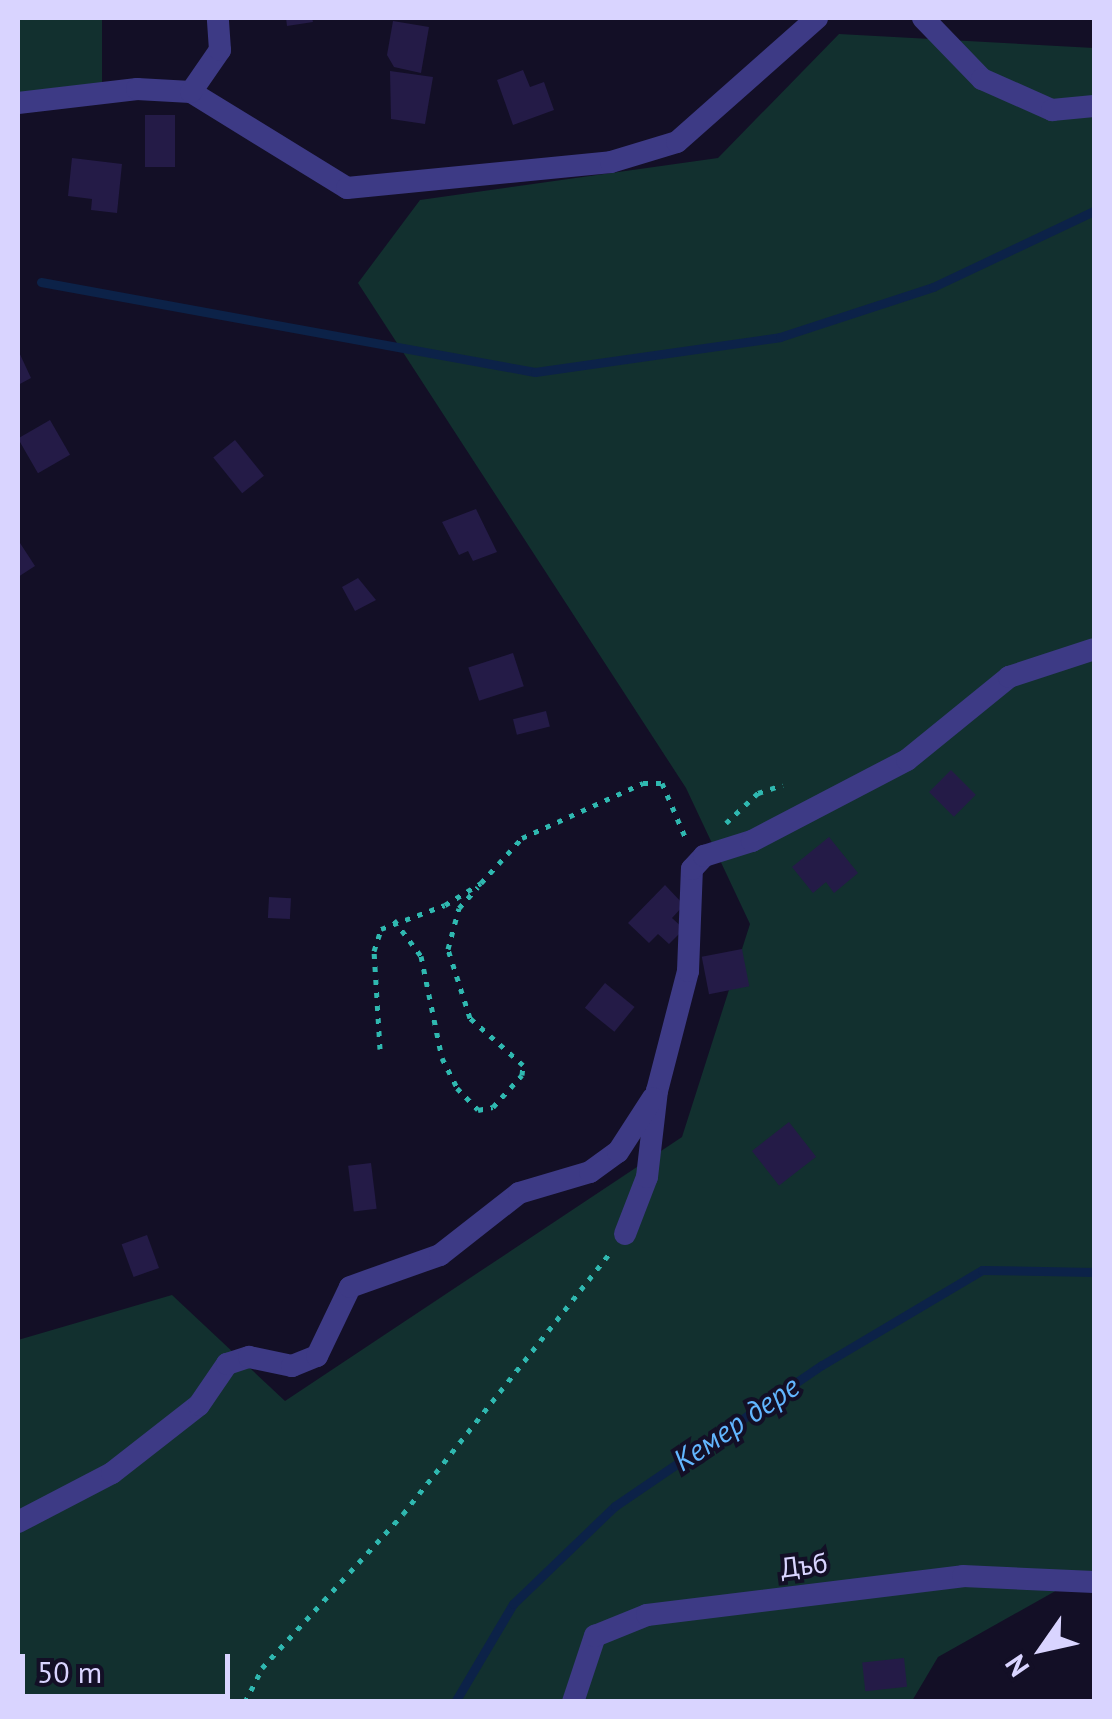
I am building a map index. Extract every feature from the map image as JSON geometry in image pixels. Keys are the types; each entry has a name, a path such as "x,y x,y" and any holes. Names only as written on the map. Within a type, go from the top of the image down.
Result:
{"street":[{"path":"191,92 220,50 218,18"},
{"path":"18,103 137,89 191,92 348,188 611,162 677,142 817,18"},
{"path":"923,18 982,79 1052,110 1094,106"},
{"path":"625,1234 648,1177 657,1091 688,971 692,869 704,856 752,841 907,760 1009,677 1094,649"},
{"path":"18,1522 112,1473 199,1404 227,1364 249,1357 292,1366 318,1356 350,1287 440,1255 519,1193 590,1172 618,1152 657,1091"},
{"name":"Дъб","path":"573,1702 595,1636 647,1614 963,1576 1094,1582"}],"path":[{"path":"394,920 421,956 442,1058 457,1088 478,1110 492,1107 522,1076 522,1065 470,1018 448,949 459,908 481,883 522,838 653,780 668,792 688,843 704,856 738,810 783,784"},
{"path":"380,1049 374,951 381,928 394,920 445,905 481,883"},
{"path":"245,1702 262,1668 329,1587 403,1514 625,1234"}],"green space":[{"path":"18,18 102,18 102,103 18,103"},
{"path":"839,34 1094,48 1094,1582 1075,1580 938,1657 912,1701 18,1702 18,1340 172,1295 285,1401 682,1137 750,924 686,788 358,283 420,200 718,158"}],"building":[{"path":"286,18 312,18 313,22 287,26"},
{"path":"393,21 429,27 421,73 394,67 387,55"},
{"path":"523,70 530,87 544,82 554,110 513,125 497,80"},
{"path":"390,71 433,77 425,124 391,119"},
{"path":"145,115 175,115 175,167 145,167"},
{"path":"72,158 122,164 117,213 91,210 92,199 68,196"},
{"path":"18,350 31,378 18,385"},
{"path":"50,420 70,455 38,473 18,438"},
{"path":"235,440 264,476 242,493 213,458"},
{"path":"476,509 497,552 473,561 468,551 459,555 442,522"},
{"path":"18,544 35,566 18,577"},
{"path":"358,578 376,600 355,611 342,587"},
{"path":"513,653 524,686 479,701 468,668"},
{"path":"546,711 550,727 517,735 513,719"},
{"path":"951,770 976,795 954,817 929,792"},
{"path":"829,837 858,873 834,893 826,882 813,893 792,867"},
{"path":"665,885 684,905 672,918 684,929 669,944 658,934 649,943 628,923"},
{"path":"269,897 291,898 290,919 268,918"},
{"path":"742,949 749,986 709,994 702,957"},
{"path":"605,983 635,1007 614,1032 585,1008"},
{"path":"789,1122 816,1157 779,1186 752,1151"},
{"path":"371,1163 377,1209 354,1211 348,1166"},
{"path":"147,1235 159,1268 134,1277 122,1244"},
{"path":"904,1658 907,1687 865,1691 862,1662"}],"waterway":[{"path":"41,282 535,372 780,337 933,287 1094,211"},
{"name":"Кемер дере","path":"455,1702 513,1604 615,1506 822,1365 982,1270 1094,1272"}]}
